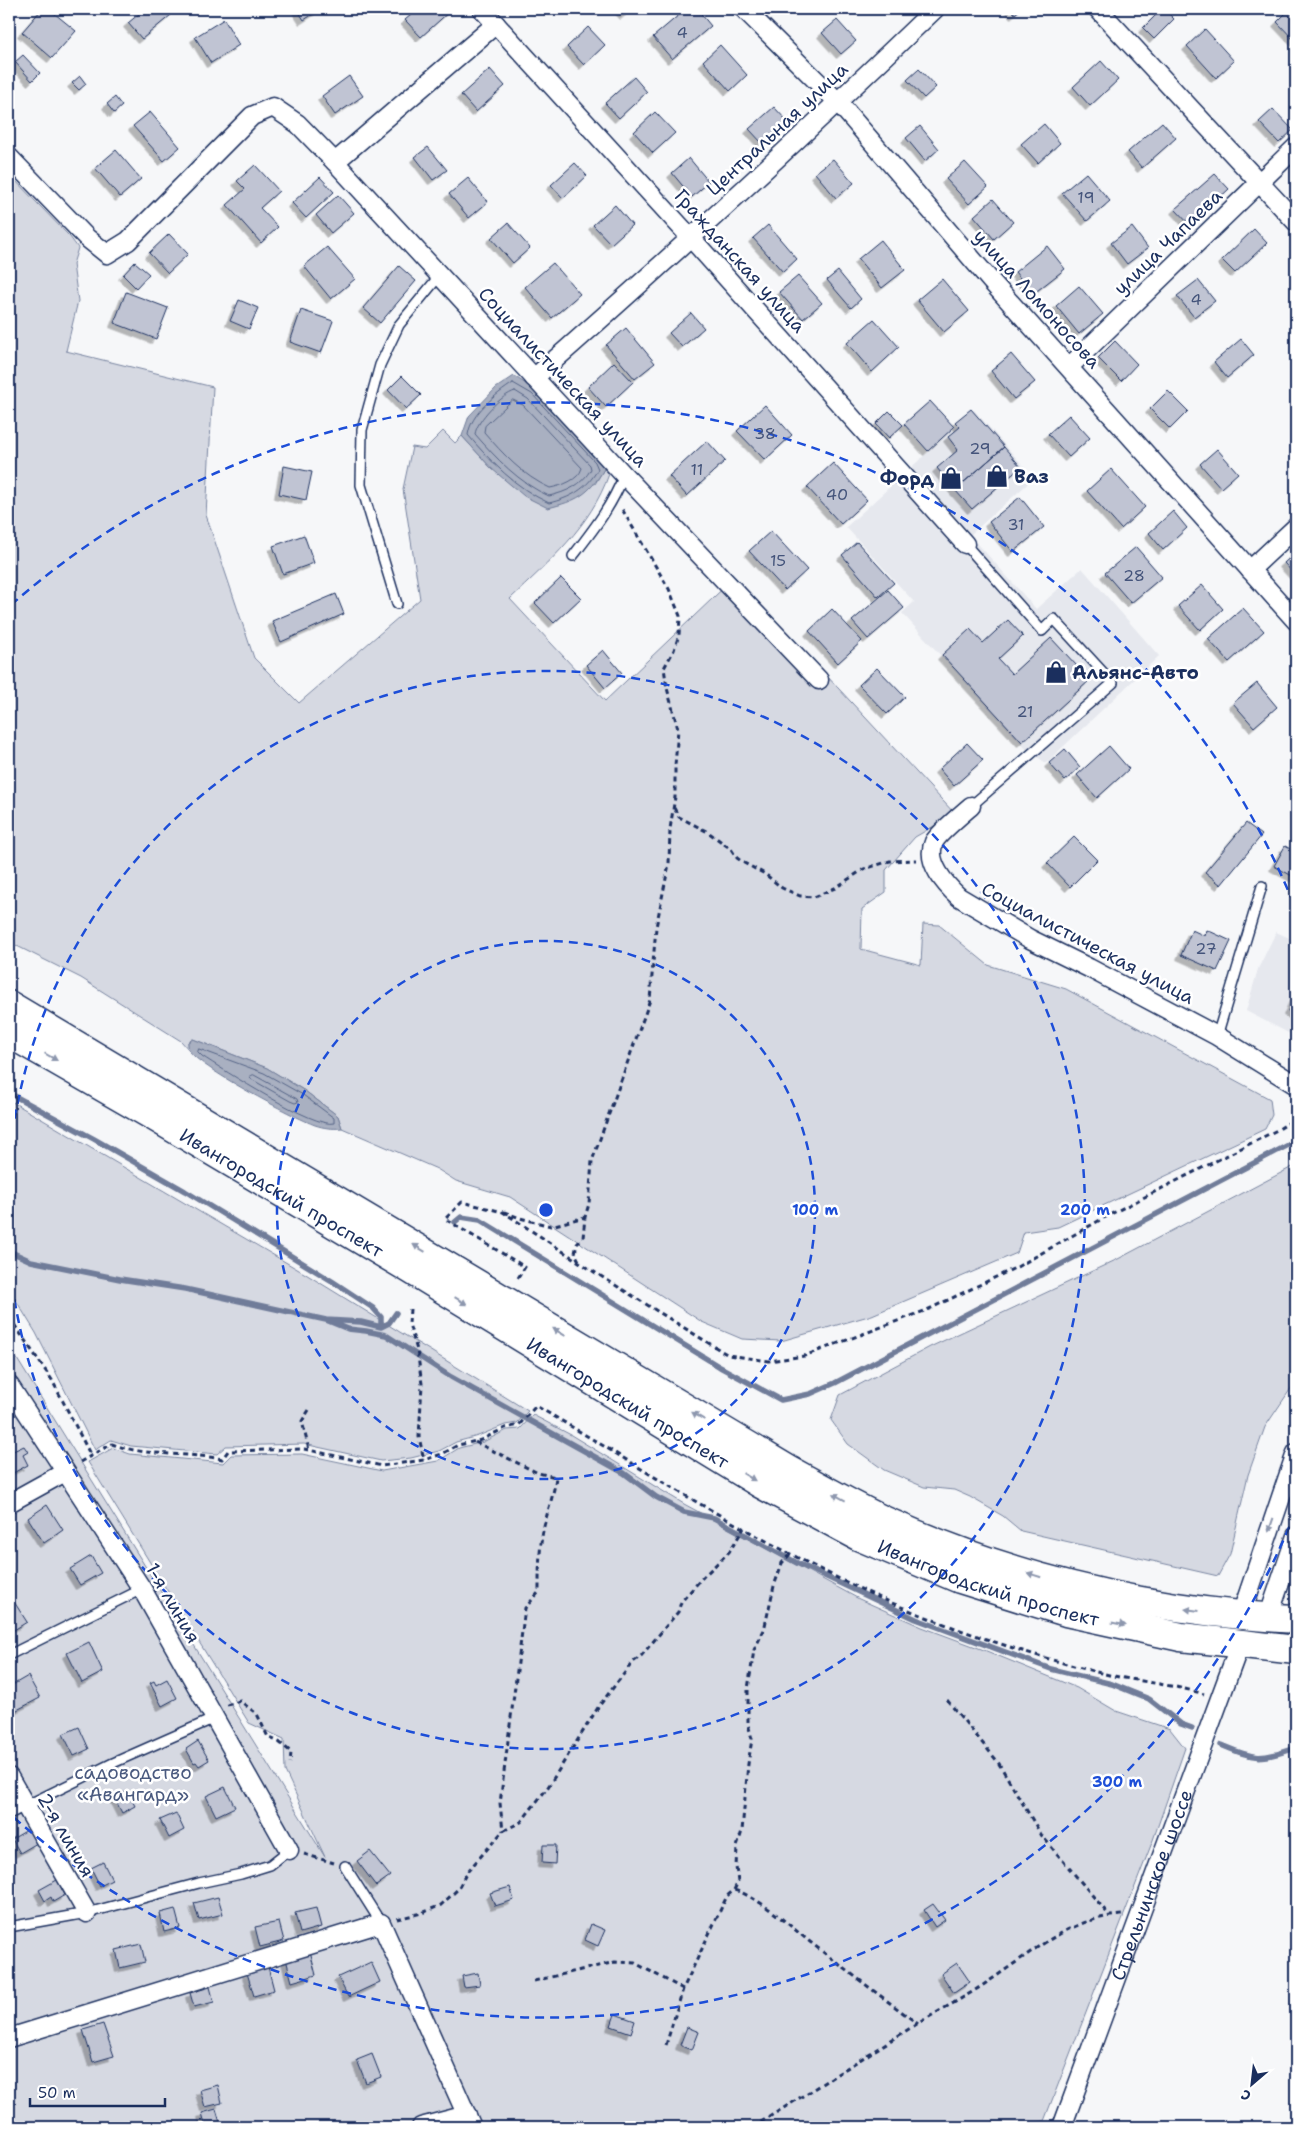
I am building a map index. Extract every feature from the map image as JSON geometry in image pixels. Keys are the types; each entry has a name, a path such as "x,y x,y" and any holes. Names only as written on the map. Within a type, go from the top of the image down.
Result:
{"highway":[{"name":"Ивангородский проспект","path":"9,1005 789,1470 882,1519 979,1559 1080,1589 1183,1609 1296,1620"},
{"name":"Ивангородский проспект","path":"9,1033 163,1122 384,1254 760,1484 858,1536 960,1579 1066,1612 1181,1636 1296,1650"},
{"name":"Стрельнинское шоссе","path":"1240,1644 1241,1615"},
{"name":"Стрельнинское шоссе","path":"1240,1644 1268,1618"}],"street":[{"name":"Гражданская улица","path":"482,9 691,238 964,544"},
{"name":"улица Ломоносова","path":"744,9 838,102 990,280 1296,621"},
{"name":"Центральная улица","path":"534,378 691,238 935,9"},
{"path":"1098,9 1296,222"},
{"path":"335,162 496,24"},
{"name":"Социалистическая улица","path":"9,157 87,238 106,254 128,242 252,116 274,107 298,124 335,162 624,475 818,680"},
{"name":"улица Чапаева","path":"1069,367 1296,147"},
{"path":"1250,570 1296,527"},
{"path":"932,858 934,842 971,806"},
{"name":"Социалистическая улица","path":"932,858 949,888 959,897 1030,939 1089,968 1216,1036 1296,1085"},
{"name":"1-я линия","path":"9,1385 142,1589 289,1850"},
{"name":"Стрельнинское шоссе","path":"1241,1615 1296,1453"},
{"path":"9,1503 65,1472"},
{"name":"Стрельнинское шоссе","path":"1268,1618 1296,1536"},
{"name":"Стрельнинское шоссе","path":"1062,2127 1240,1644"},
{"name":"2-я линия","path":"9,1777 87,1913"},
{"path":"9,2038 381,1923 469,2121 421,2127"}],"lane":[{"path":"397,604 361,485 362,430 380,365 399,325 440,275"},
{"path":"573,556 603,517 616,495 624,475"},
{"path":"964,544 1042,631 1054,619 1113,683 971,806"},
{"path":"1216,1036 1262,886"},
{"path":"9,1655 142,1589"},
{"path":"9,1814 212,1714"},
{"path":"9,1927 87,1913 270,1866 289,1850"},
{"path":"345,1866 381,1923"}],"path":[{"path":"580,1262 575,1253 577,1244 583,1238 585,1217 589,1204 592,1160 650,1000 656,926 668,864 674,808 674,766 678,728 667,688 664,668 674,650 679,635 680,616 669,589 626,518 616,495"},
{"path":"674,808 679,817 708,832 731,849 737,858 744,863 765,874 782,888 800,896 814,896 835,888 864,869 890,861 932,858"},
{"path":"503,1212 728,1355 769,1360 804,1356 927,1310 1017,1267 1109,1215 1279,1129 1296,1118"},
{"path":"518,1278 526,1267 445,1219 462,1202 551,1226 585,1217"},
{"path":"410,1309 408,1324 417,1350 422,1384 420,1437 424,1460"},
{"path":"9,1317 52,1380 91,1456"},
{"path":"65,1472 112,1444 131,1451 222,1459 228,1452 309,1450 382,1466 424,1460 505,1428 519,1426 536,1406 788,1556 865,1591 1008,1647 1094,1672 1193,1691 1219,1699"},
{"path":"309,1410 302,1421 309,1450"},
{"path":"474,1441 538,1474 556,1477 554,1494 545,1523 541,1548 539,1592 525,1608 500,1803 504,1831"},
{"path":"381,1923 422,1913 441,1905 458,1889 467,1872 504,1831 521,1822 548,1787 599,1706 633,1662 641,1656 678,1612 681,1602 702,1577 729,1552 743,1529"},
{"path":"666,2045 683,1989 727,1896 734,1890 738,1882 736,1867 737,1847 742,1831 752,1739 748,1724 748,1689 754,1650 764,1630 774,1586 788,1556"},
{"path":"947,1700 998,1762 1042,1836 1109,1916"},
{"path":"212,1714 240,1701 257,1714 268,1737 279,1742 290,1752 290,1763"},
{"path":"289,1850 345,1866"},
{"path":"734,1890 741,1892 774,1913 870,1989 918,2024"},
{"path":"753,2127 986,1983 1030,1951 1061,1933 1088,1920 1109,1916 1142,1914"},
{"path":"534,1981 615,1962 635,1963 683,1989"}],"shaded area":[{"path":"974,410 1034,478 970,535 1036,609 1082,568 1159,656 1046,763 1027,750 902,613 914,602 846,527"},
{"path":"1276,932 1296,941 1296,1037 1246,1011 1258,969"}],"green space":[{"path":"9,174 70,237 78,248 73,264 78,301 66,351 213,387 206,515 254,658 299,703 420,599 403,489 412,447 425,449 443,431 455,443 462,436 492,469 595,484 604,469 609,474 601,493 580,527 554,557 510,599 605,701 735,577 955,814 915,837 886,870 886,892 862,909 861,949 921,965 923,924 939,925 988,965 1066,989 1270,1099 1272,1115 1265,1129 1058,1227 1024,1232 1017,1253 872,1315 781,1341 742,1339 702,1322 510,1197 456,1181 437,1169 342,1128 338,1116 305,1091 267,1068 193,1039 188,1042 189,1050 181,1041 81,978 9,942"},
{"path":"9,1100 304,1273 528,1411 517,1423 505,1425 478,1436 456,1442 439,1451 411,1458 381,1461 304,1444 226,1446 217,1454 131,1446 111,1440 95,1450 36,1333 9,1289"},
{"path":"1296,1165 1296,1381 1265,1427 1248,1475 1230,1554 1218,1576 1021,1531 1003,1516 970,1497 954,1490 924,1487 884,1470 848,1444 831,1420 840,1395 930,1347 1118,1259"},
{"name":"садоводство «Авангард»","path":"9,1346 325,1857 285,1771 284,1739 249,1723 88,1462 113,1448 130,1454 223,1463 231,1455 302,1454 382,1471 438,1461 459,1448 483,1442 507,1430 520,1429 533,1415 571,1435 684,1504 859,1599 922,1627 1077,1688 1116,1711 1170,1729 1185,1748 1153,1840 1044,2121 1018,2127 9,2127"}],"water":[{"path":"514,376 535,390 599,459 604,469 593,485 581,496 548,508 524,496 492,469 462,436 469,416 496,388"},
{"path":"193,1039 267,1068 305,1091 338,1116 342,1128 325,1128 315,1125 227,1079 196,1058 189,1050 188,1042"}],"building":[{"path":"42,9 49,9 76,31 52,58 22,32"},
{"path":"145,9 166,9 171,15 142,39 128,23"},
{"path":"297,9 321,9 304,20"},
{"path":"418,9 448,9 450,11 421,37 405,20"},
{"path":"619,9 632,9 625,15"},
{"path":"686,9 697,9 711,26 672,59 653,37"},
{"path":"1011,9 1021,9 1015,14"},
{"path":"1162,9 1174,19 1154,39 1143,28"},
{"path":"1290,9 1296,9 1296,42 1277,22"},
{"path":"224,19 239,45 211,63 195,37"},
{"path":"837,20 856,41 841,54 822,33"},
{"path":"588,27 605,45 584,65 567,47"},
{"path":"1205,29 1234,61 1216,78 1187,46"},
{"path":"720,45 747,75 730,91 703,61"},
{"path":"23,55 40,73 32,81 15,62"},
{"path":"1101,61 1118,80 1090,106 1073,87"},
{"path":"490,69 505,86 476,112 461,95"},
{"path":"919,69 936,87 924,98 907,80"},
{"path":"80,76 86,84 79,90 72,83"},
{"path":"349,76 363,96 335,115 322,96"},
{"path":"634,77 647,92 619,118 605,103"},
{"path":"115,97 122,106 114,113 107,104"},
{"path":"774,107 787,121 762,143 749,129"},
{"path":"1273,109 1293,130 1279,143 1259,122"},
{"path":"150,112 180,147 164,161 133,126"},
{"path":"655,112 675,133 653,153 634,132"},
{"path":"1162,122 1176,138 1142,168 1128,152"},
{"path":"1044,124 1060,143 1038,163 1021,144"},
{"path":"920,126 939,149 925,161 906,138"},
{"path":"428,147 447,170 433,180 415,157"},
{"path":"116,150 141,179 120,197 95,168"},
{"path":"689,158 709,182 692,197 672,173"},
{"path":"833,159 854,183 836,198 815,173"},
{"path":"965,162 988,187 969,204 946,179"},
{"path":"575,163 587,176 563,198 551,185"},
{"path":"255,165 279,191 260,208 278,227 261,243 227,205 245,189 237,181"},
{"path":"1086,173 1110,201 1087,221 1062,193"},
{"path":"1215,174 1229,189 1190,225 1175,209"},
{"path":"320,177 334,192 306,218 292,203"},
{"path":"468,178 488,202 469,218 449,194"},
{"path":"338,195 354,213 331,233 316,215"},
{"path":"993,199 1013,222 994,239 974,216"},
{"path":"615,205 632,225 611,244 593,225"},
{"path":"508,223 530,248 513,263 491,238"},
{"path":"768,225 797,259 783,272 753,238"},
{"path":"1132,227 1148,248 1127,264 1111,243"},
{"path":"1254,229 1267,243 1235,273 1222,260"},
{"path":"169,234 188,254 168,273 149,253"},
{"path":"881,240 905,270 882,288 858,259"},
{"path":"1047,246 1065,269 1033,294 1015,272"},
{"path":"327,247 355,279 331,299 304,266"},
{"path":"135,262 149,274 136,288 123,275"},
{"path":"553,263 580,294 552,318 525,287"},
{"path":"399,266 416,281 380,323 363,308"},
{"path":"838,271 861,299 851,308 827,280"},
{"path":"798,276 822,303 803,319 779,292"},
{"path":"942,279 969,311 944,332 917,300"},
{"path":"1198,280 1215,301 1194,317 1177,296"},
{"path":"1079,286 1103,314 1079,334 1056,306"},
{"path":"126,292 168,308 156,339 114,323"},
{"path":"239,300 258,308 249,329 230,321"},
{"path":"301,310 333,321 321,353 290,342"},
{"path":"691,313 704,328 682,347 669,333"},
{"path":"874,319 899,347 872,372 847,343"},
{"path":"626,328 655,363 635,379 606,345"},
{"path":"1241,339 1254,355 1227,378 1214,362"},
{"path":"1115,341 1137,364 1121,381 1098,358"},
{"path":"1011,354 1035,382 1014,399 991,371"},
{"path":"614,362 633,382 606,407 588,387"},
{"path":"402,376 421,395 406,409 388,390"},
{"path":"1168,391 1188,411 1170,429 1150,409"},
{"path":"930,401 954,427 928,451 904,424"},
{"path":"765,405 792,435 765,460 737,431"},
{"path":"971,409 1004,447 955,490 937,468 958,450 948,437 960,427 955,422"},
{"path":"889,411 903,425 889,438 876,424"},
{"path":"1069,415 1090,438 1069,457 1048,434"},
{"path":"707,441 725,461 687,496 669,476"},
{"path":"1004,447 1021,467 972,509 955,490"},
{"path":"1217,449 1238,473 1221,488 1200,464"},
{"path":"833,463 867,500 841,524 807,487"},
{"path":"284,466 312,472 306,500 279,494"},
{"path":"1111,469 1145,507 1121,529 1087,491"},
{"path":"1020,497 1044,527 1013,552 989,522"},
{"path":"1173,511 1187,528 1163,550 1149,533"},
{"path":"771,531 807,570 785,590 749,551"},
{"path":"304,535 314,563 283,574 273,546"},
{"path":"857,542 894,583 878,597 842,555"},
{"path":"1136,547 1162,577 1131,603 1105,573"},
{"path":"1296,552 1296,576 1284,563"},
{"path":"561,578 581,598 554,623 535,603"},
{"path":"1202,585 1223,609 1200,630 1178,606"},
{"path":"888,590 904,608 868,639 852,621"},
{"path":"336,594 344,614 281,642 272,621"},
{"path":"1243,608 1264,631 1229,662 1208,639"},
{"path":"832,609 862,641 838,663 809,631"},
{"path":"1008,620 1023,636 998,659 1012,674 1051,638 1090,680 1022,742 942,655 970,629 983,643"},
{"path":"603,650 622,673 605,688 586,665"},
{"path":"877,668 905,697 887,714 859,685"},
{"path":"1257,683 1277,707 1254,727 1233,703"},
{"path":"967,743 983,760 954,786 939,769"},
{"path":"1109,746 1129,769 1097,798 1077,775"},
{"path":"1065,749 1080,767 1065,781 1049,763"},
{"path":"1246,823 1262,835 1221,885 1205,872"},
{"path":"1074,837 1097,860 1070,887 1047,863"},
{"path":"1285,846 1296,852 1296,878 1274,866"},
{"path":"1192,930 1205,936 1207,930 1231,941 1217,971 1181,955"},
{"path":"1296,992 1296,1015 1288,1011"},
{"path":"24,1446 28,1452 23,1455 28,1465 13,1473 9,1464 9,1453"},
{"path":"47,1505 63,1530 44,1543 28,1518"},
{"path":"91,1556 101,1573 80,1585 70,1569"},
{"path":"9,1594 27,1622 9,1633"},
{"path":"89,1642 103,1672 82,1683 67,1653"},
{"path":"28,1676 40,1698 15,1711 9,1698 13,1694 9,1687"},
{"path":"167,1679 177,1698 162,1706 150,1683 154,1681 156,1685"},
{"path":"79,1727 89,1749 74,1756 63,1734"},
{"path":"198,1741 209,1760 199,1766 196,1762 194,1763 186,1749"},
{"path":"225,1787 235,1807 216,1816 206,1796"},
{"path":"127,1791 135,1806 122,1813 113,1795 119,1792 121,1795"},
{"path":"176,1813 184,1830 169,1838 160,1820"},
{"path":"29,1829 37,1843 20,1853 12,1839"},
{"path":"543,1845 556,1845 555,1864 542,1863"},
{"path":"370,1851 390,1876 376,1886 357,1861"},
{"path":"103,1862 112,1880 100,1886 91,1868"},
{"path":"57,1880 65,1895 53,1902 51,1897 45,1901 39,1890"},
{"path":"510,1887 514,1900 495,1906 490,1893"},
{"path":"218,1897 223,1914 199,1920 194,1903"},
{"path":"933,1904 945,1920 935,1927 924,1910"},
{"path":"316,1908 321,1927 300,1933 295,1913"},
{"path":"175,1909 180,1928 164,1932 160,1913"},
{"path":"279,1922 284,1941 260,1947 255,1927"},
{"path":"591,1924 605,1930 598,1946 585,1940"},
{"path":"141,1944 145,1962 120,1968 116,1950"},
{"path":"310,1952 316,1975 292,1982 286,1959"},
{"path":"371,1962 380,1982 348,1997 338,1977"},
{"path":"957,1963 970,1982 954,1993 941,1974"},
{"path":"268,1967 274,1990 254,1996 247,1973"},
{"path":"478,1973 480,1985 464,1987 462,1976"},
{"path":"210,1987 214,2002 194,2007 190,1993"},
{"path":"615,2014 635,2021 631,2033 611,2026"},
{"path":"103,2024 114,2056 93,2062 83,2030"},
{"path":"687,2027 699,2032 692,2050 680,2045"},
{"path":"372,2054 381,2077 366,2083 357,2060"},
{"path":"218,2085 222,2103 205,2107 200,2090"},
{"path":"216,2109 221,2126 206,2127 202,2113"}],"waterway":[{"path":"9,1093 185,1191 332,1281 373,1308 381,1317 381,1327"},
{"path":"455,1222 461,1217 480,1220 720,1367 781,1400 810,1394 835,1383 1296,1141"},
{"path":"9,1251 31,1261 120,1279 185,1289 326,1320 361,1322 381,1327 389,1323 396,1313"},
{"path":"326,1320 348,1329 386,1335 451,1377 624,1473 656,1497 684,1512 714,1518 797,1563 916,1619 1051,1669 1112,1684 1149,1699 1181,1724 1192,1728"},
{"path":"1221,1745 1258,1757 1274,1755 1296,1748"}],"place":[{"name":"Ваз","path":"997,476"},
{"name":"Форд","path":"951,478"},
{"name":"Альянс-Авто","path":"1056,672"}]}
